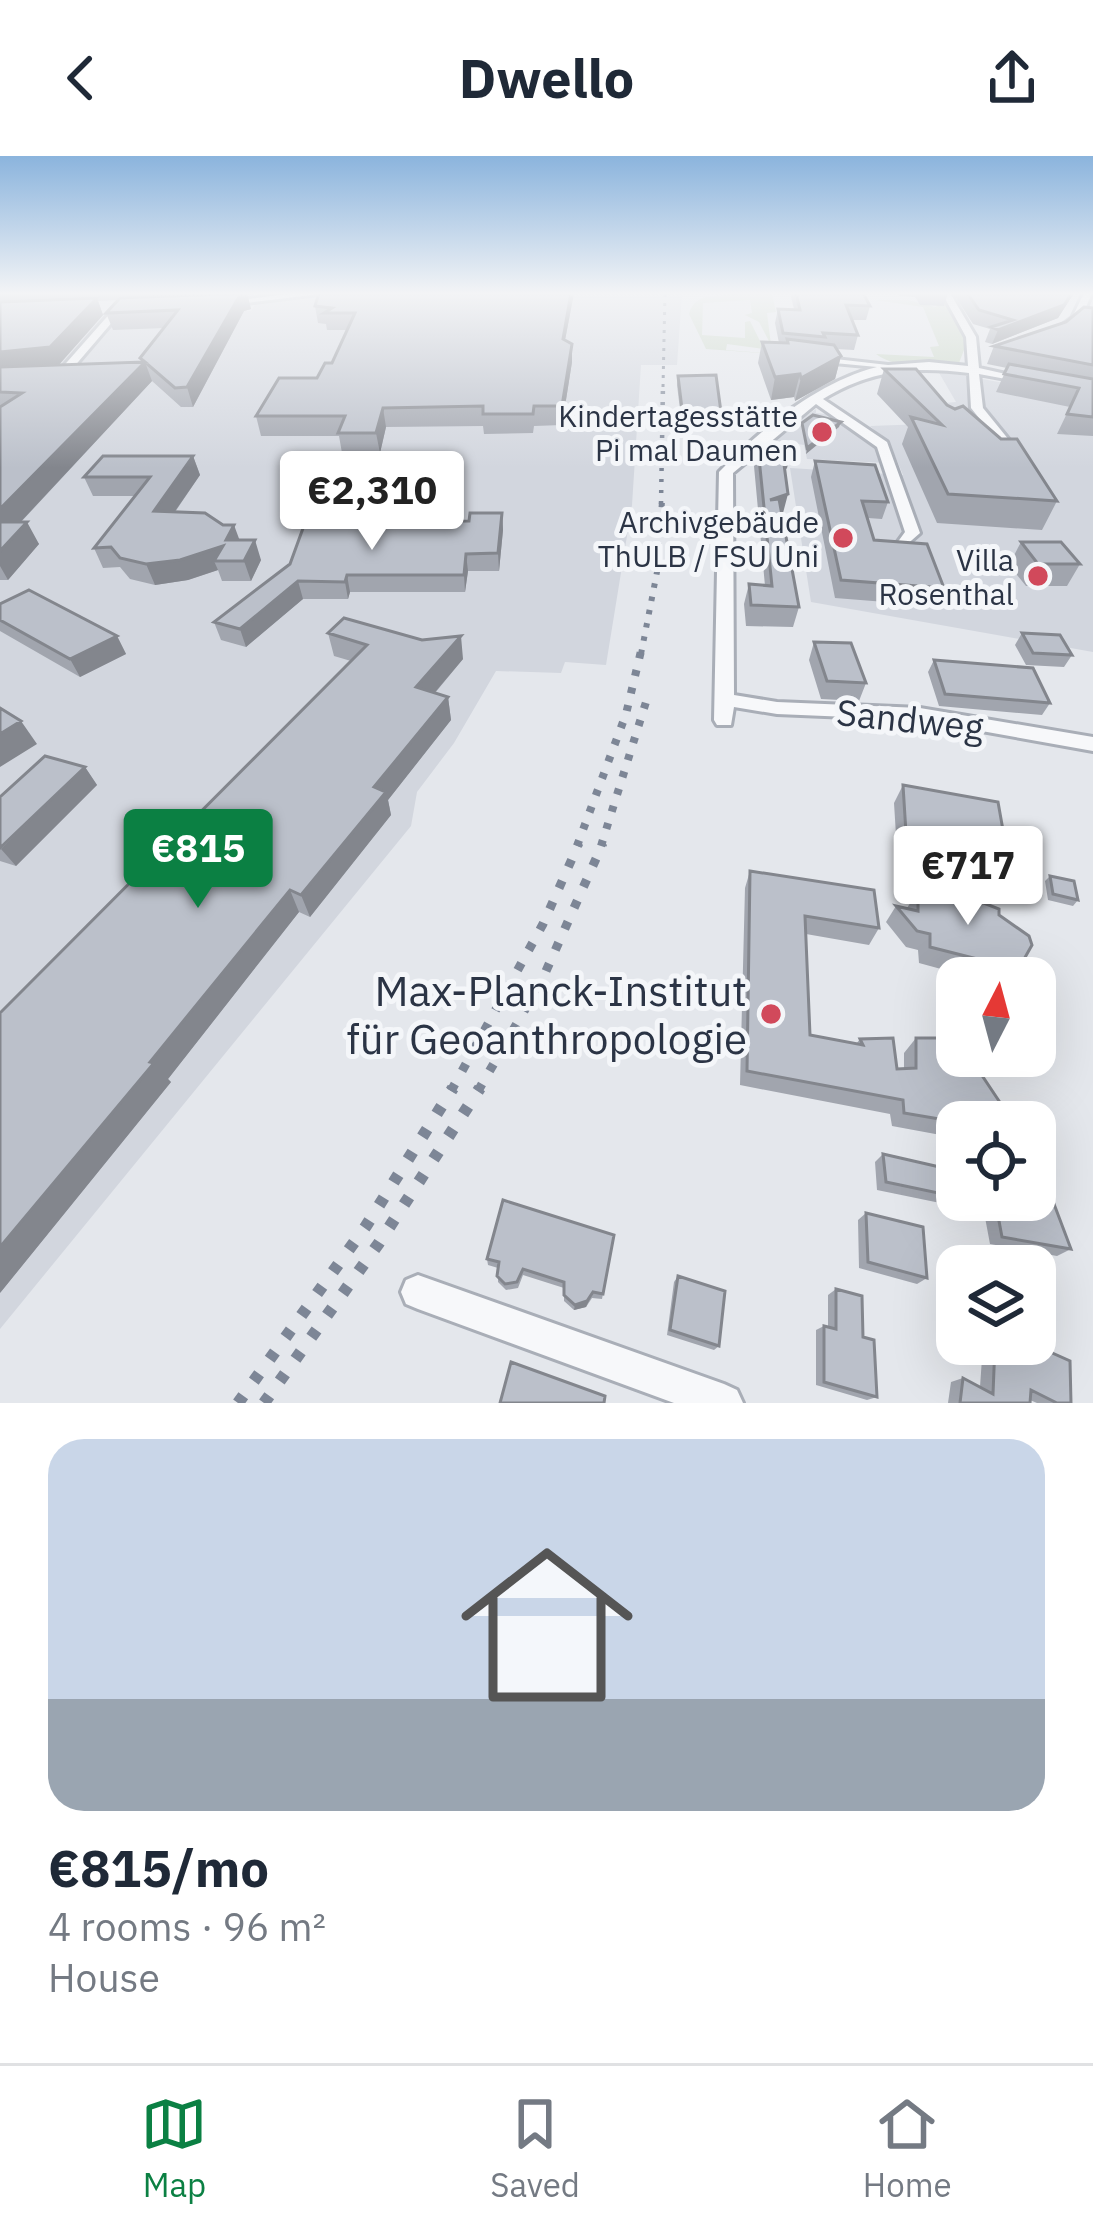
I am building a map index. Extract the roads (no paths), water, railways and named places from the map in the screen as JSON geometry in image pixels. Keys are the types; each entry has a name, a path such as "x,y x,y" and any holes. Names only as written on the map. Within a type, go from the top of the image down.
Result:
{"street":[{"path":"0,379 63,373 82,351"},
{"path":"973,351 977,408 1003,440"},
{"path":"975,370 979,358 988,352"},
{"path":"791,356 896,368 975,370 1051,385"},
{"path":"896,368 910,386"},
{"path":"896,368 871,372 818,401 883,445 913,533 904,544"},
{"name":"Sandweg","path":"818,401 783,423 726,472 725,710 920,714 1093,744"},
{"path":"418,1292 724,1403"}],"railway":[{"path":"663,387 664,351"},
{"path":"661,504 663,384"},
{"path":"641,654 657,572 662,501"},
{"path":"577,846 626,714 641,651"},
{"path":"601,846 646,702"},
{"path":"451,1091 543,924 579,843"},
{"path":"478,1091 542,980 603,843"},
{"path":"238,1403 366,1226 453,1088"},
{"path":"264,1403 379,1243 480,1088"}],"place":[{"name":"Kindertagesstätte Pi mal Daumen","path":"822,432"},
{"name":"Archivgebäude ThULB / FSU Uni","path":"843,538"},
{"name":"Villa Rosenthal","path":"1038,576"},
{"name":"Max-Planck-Institut für Geoanthropologie","path":"771,1014"}]}
